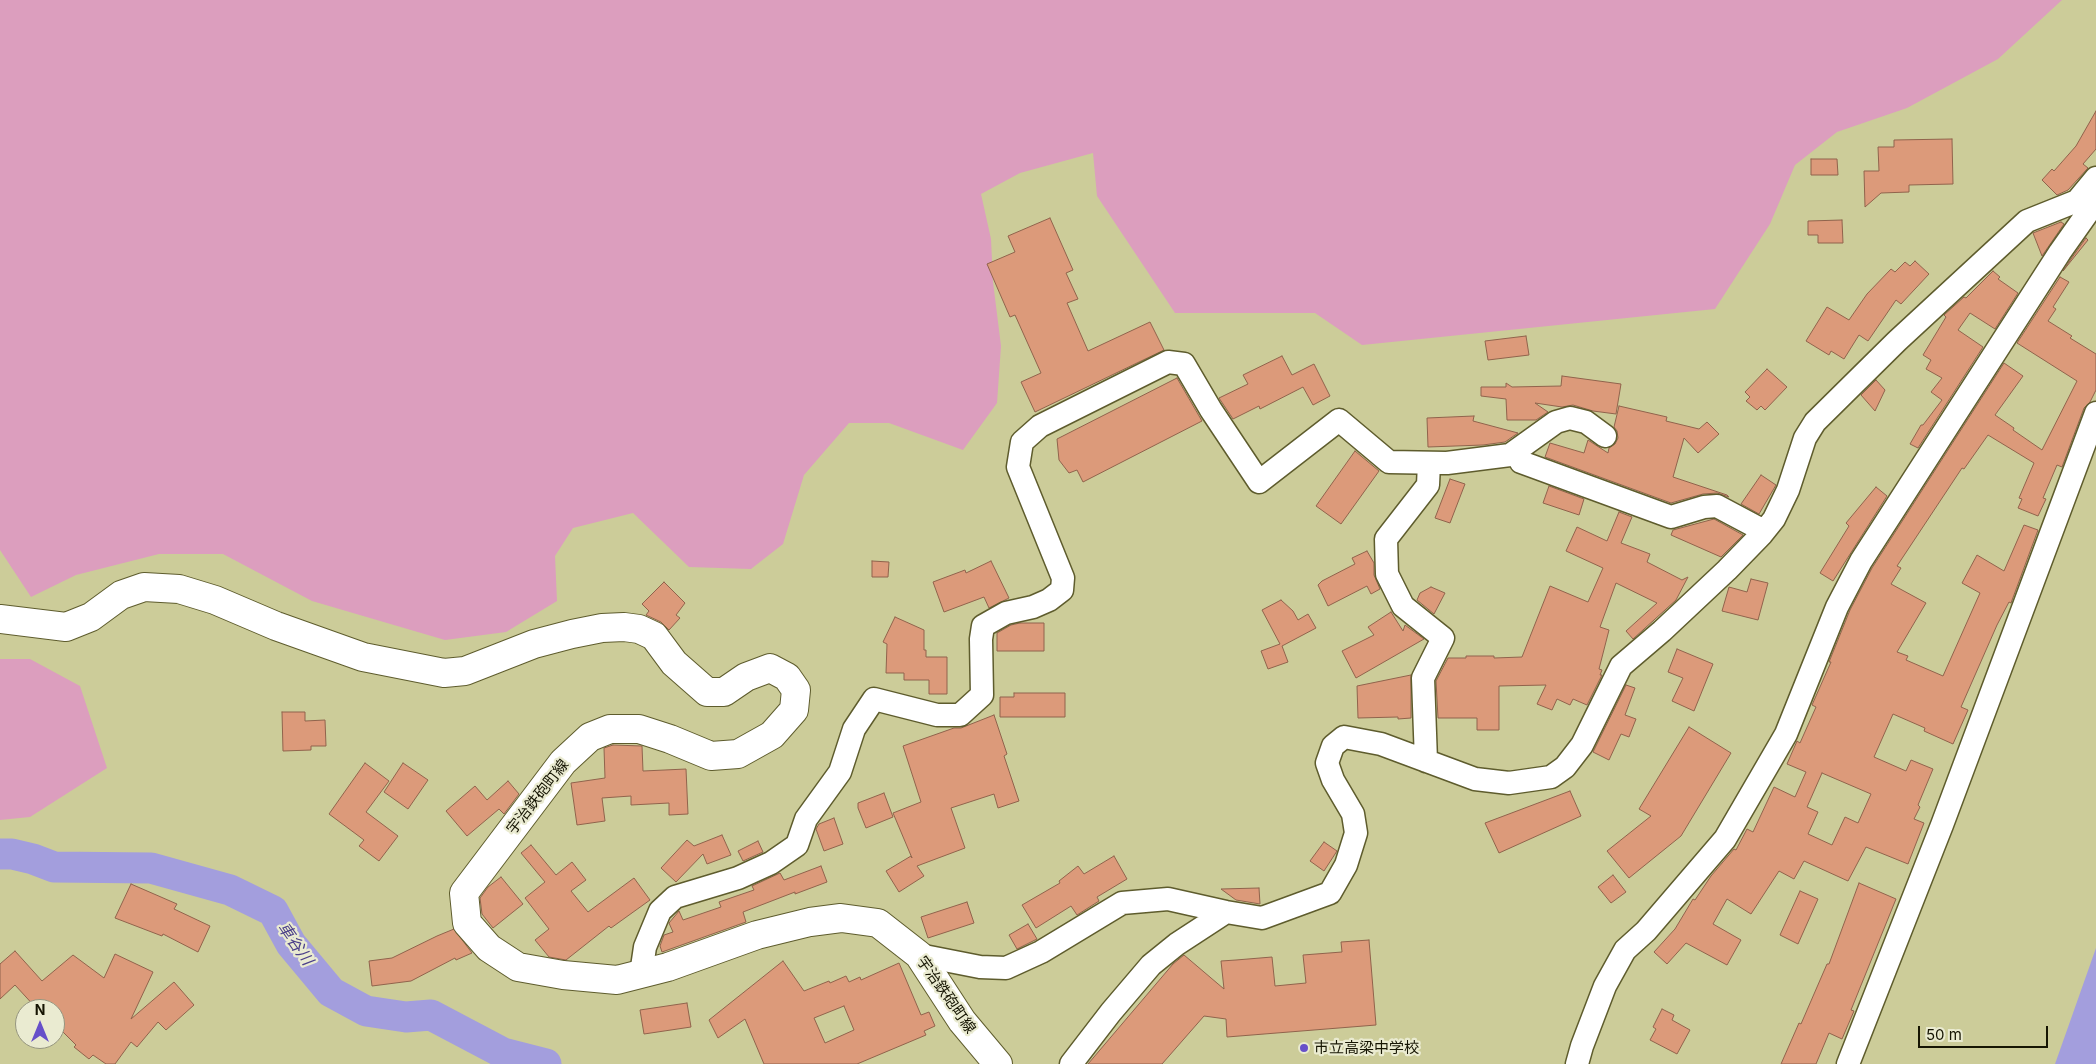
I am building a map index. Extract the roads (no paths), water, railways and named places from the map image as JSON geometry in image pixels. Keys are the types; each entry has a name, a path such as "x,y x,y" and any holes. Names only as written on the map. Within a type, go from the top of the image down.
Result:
{"main road":[{"name":"宇治鉄砲町線","path":"0,619 66,627 91,617 121,594 144,587 179,589 215,600 276,626 363,656 444,673 465,671 485,665 534,644 572,634 602,628 624,627 639,629 654,636 674,663 707,692 724,692 746,677 770,668 787,677 796,690 794,710 772,736 738,754 711,756 670,739 639,729 610,729 590,738 563,762 464,893 467,923 489,948 518,967 563,975 617,980 668,967 757,935 810,922 841,918 878,923 919,954 962,1021 998,1064"}],"street":[{"path":"919,954 980,967 1006,968 1041,952 1122,903 1168,899 1262,918 1330,893 1346,865 1356,833 1353,814 1333,780 1327,763 1333,746 1344,738 1381,744 1475,779 1509,783 1551,777 1565,767 1582,745 1621,666 1662,631 1774,519 1788,490 1805,438 1816,422 1897,341 2027,221 2078,201 2096,178"},
{"path":"1577,1064 1605,986 1625,950 1646,931 1725,838 1786,734 1837,607 1861,561 2060,252 2096,201"},
{"path":"640,974 645,946 660,912 675,897 738,878 771,863 797,846 806,819 840,772 854,730 874,699 937,715 960,714 982,695 981,639 983,626 1006,614 1033,607 1049,600 1062,590 1063,578 1018,467 1022,442 1040,426 1168,362 1184,364 1211,410 1259,482 1340,420 1389,462 1446,463 1510,455 1556,422 1570,418 1586,422 1605,436"},
{"path":"1848,1064 1942,825 2096,413"},
{"path":"1521,462 1671,517 1704,507 1717,506 1764,531"},
{"path":"1426,761 1423,678 1443,638 1403,606 1387,574 1386,539 1428,485 1429,463"},
{"path":"1071,1064 1111,1012 1151,965 1177,944 1226,912"}],"waterway":[{"name":"車谷川","path":"0,854 12,854 33,859 54,867 151,868 230,890 273,911 291,944 331,992 366,1011 406,1017 431,1015 503,1053 546,1064"}],"place":[{"name":"市立高梁中学校","path":"1304,1048"}]}
